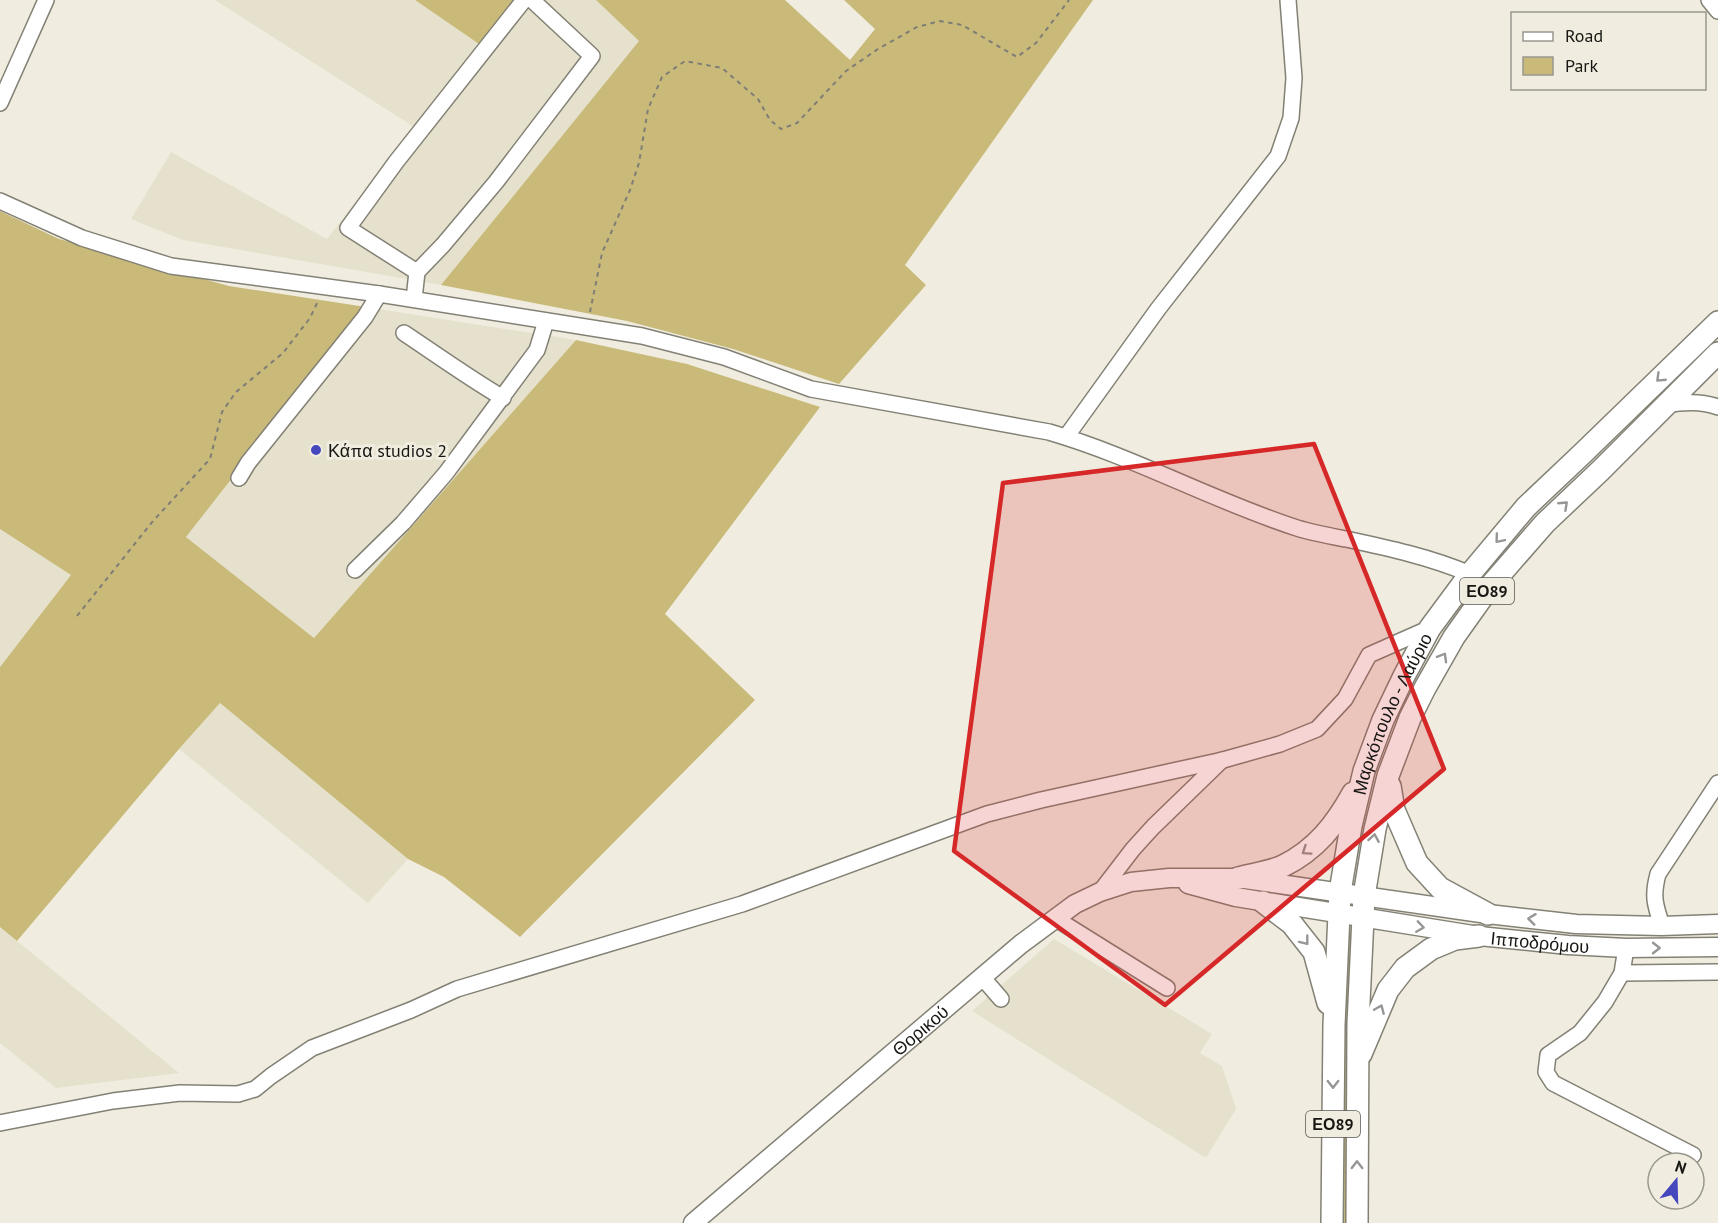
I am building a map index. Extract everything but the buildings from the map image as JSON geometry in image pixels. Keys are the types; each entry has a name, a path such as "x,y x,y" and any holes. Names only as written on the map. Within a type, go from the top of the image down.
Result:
{"highway":[{"name":"Μαρκόπουλο - Λαύριο","path":"1332,1223 1334,1025 1340,892 1351,826 1364,771 1383,720 1430,628 1470,574 1526,507 1718,322"},
{"name":"Μαρκόπουλο - Λαύριο","path":"1356,1223 1358,1063 1364,896 1388,776 1410,718 1455,637 1491,585 1545,523 1718,353"},
{"path":"1238,878 1282,866 1313,848 1332,827 1364,771"},
{"path":"1388,776 1394,810 1417,863 1440,888 1488,914"},
{"path":"1263,902 1292,924 1314,952 1334,1025"},
{"path":"1358,1063 1388,990 1404,968 1431,949 1455,939 1479,936"}],"main road":[{"name":"Θορικού","path":"1169,878 1236,897 1338,915"},
{"name":"Θορικού","path":"693,1223 982,977 1075,904 1100,892 1131,882 1169,878 1238,878 1340,892"},
{"name":"Ιπποδρόμου","path":"1340,892 1488,914 1576,924 1662,926 1718,924"},
{"name":"Ιπποδρόμου","path":"1338,915 1479,936 1568,945 1626,948 1718,947"}],"street":[{"path":"0,103 46,0"},
{"path":"417,272 348,228 396,162 524,0"},
{"path":"414,299 417,272 496,182 592,56 532,0"},
{"path":"1066,437 1158,309 1278,156 1291,118 1294,78 1288,0"},
{"path":"1709,0 1718,11"},
{"path":"0,201 82,238 171,266 414,299 642,336 724,357 811,389 1049,432 1082,442 1299,529 1433,560 1470,574"},
{"path":"239,478 280,422 365,317 379,294"},
{"path":"355,570 403,523 446,473 537,350 546,321"},
{"path":"404,333 503,398"},
{"path":"1666,405 1689,402 1718,407"},
{"path":"0,1123 113,1101 180,1093 238,1094 255,1089 312,1048 411,1010 457,989 742,904 987,814 1280,744 1317,729 1345,699 1369,655 1430,628"},
{"path":"1100,892 1133,849 1223,759"},
{"path":"1662,926 1654,904 1654,889 1658,874 1718,783"},
{"path":"1055,918 1167,988"},
{"path":"1626,948 1622,973 1605,1002 1580,1033 1548,1055 1546,1072 1553,1083 1685,1151"},
{"path":"1622,973 1718,972"},
{"path":"982,977 1001,999"}],"path":[{"path":"587,328 602,253 630,190 639,163 648,109 662,77 685,61 722,69 758,99 770,120 782,129 797,123 846,71 878,49 917,27 940,21 962,25 1017,57 1036,43 1069,0"},
{"path":"76,616 153,521 210,459 222,412 236,392 283,353 309,318 325,288"}],"highlighted area":[{"path":"1314,444 1444,769 1165,1005 954,851 1003,483"}],"shaded area":[{"path":"215,0 415,0 479,44 513,0 596,0 639,41 441,285 183,240 131,219 171,152 327,239 414,127"},
{"path":"366,307 576,340 314,638 186,537"},
{"path":"0,529 71,575 0,667"},
{"path":"220,703 408,859 368,903 179,749"},
{"path":"0,927 179,1073 56,1088 0,1043"},
{"path":"1054,939 1212,1034 1200,1053 1222,1066 1236,1109 1206,1158 972,1011"}],"green space":[{"path":"415,0 513,0 479,44"},
{"path":"596,0 785,0 850,60 875,29 844,0 1093,0 905,265 926,285 839,384 733,349 627,321 441,285 639,41"},
{"path":"0,211 59,239 229,286 366,307 186,537 314,638 576,340 687,364 820,407 665,614 755,700 520,937 444,877 408,859 220,703 17,941 0,927 0,667 71,575 0,529"},
{"path":"1351,931 1347,1223 1340,1223 1345,932"}],"place":[{"name":"Κάπα studios 2","path":"316,450"}]}
